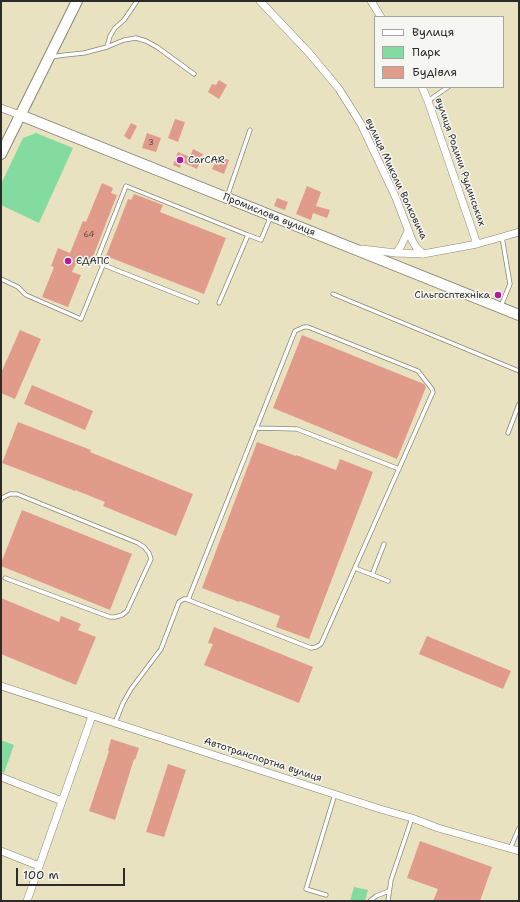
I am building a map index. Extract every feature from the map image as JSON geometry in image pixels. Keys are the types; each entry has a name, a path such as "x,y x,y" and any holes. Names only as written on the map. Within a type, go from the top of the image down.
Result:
{"street":[{"path":"1,154 77,1"},
{"name":"вулиця Миколи Волковича","path":"260,1 310,54 339,89 361,124 396,198 408,231 416,247 423,254"},
{"path":"371,1 380,16"},
{"name":"вулиця Родини Рудинських","path":"422,88 477,244"},
{"path":"1,108 20,115"},
{"name":"Промислова вулиця","path":"20,115 519,315"},
{"path":"396,253 408,231"},
{"path":"352,248 396,253 423,254 477,244 519,232"},
{"name":"Автотранспортна вулиця","path":"1,686 380,809 412,818 438,828 519,851"},
{"path":"26,901 92,716"},
{"path":"1,777 62,802"},
{"path":"1,851 39,866"}],"lane":[{"path":"107,47 110,36 124,20 137,1"},
{"path":"49,58 84,53 107,47 124,40 136,38 157,47 194,74"},
{"path":"428,101 447,88"},
{"path":"227,198 250,130"},
{"path":"197,302 96,262 126,186 261,240 271,216"},
{"path":"219,303 248,234"},
{"path":"501,308 510,284 502,238"},
{"path":"1,279 18,287 26,295 81,319 103,265"},
{"path":"333,294 519,371"},
{"path":"115,723 123,703 131,689 161,649 179,602 184,599 311,648 321,644 433,392 416,369 306,326 294,332 188,600"},
{"path":"508,433 519,404"},
{"path":"256,428 297,429 399,468"},
{"path":"1,500 10,494 17,494 138,543 149,553 150,559 127,611 122,615 115,617 110,617 5,578"},
{"path":"372,575 384,544"},
{"path":"355,568 388,581"},
{"path":"326,895 306,889 335,794"},
{"path":"388,901 391,880 412,818"},
{"path":"510,848 519,828"},
{"path":"370,901 376,896 389,891"}],"green space":[{"path":"36,133 73,148 39,223 1,205 1,184 23,138"},
{"path":"1,740 14,745 4,773 1,771"},
{"path":"354,887 368,890 365,901 350,901"}],"building":[{"path":"219,80 227,85 219,99 208,92 212,84 216,85"},
{"path":"175,119 185,122 178,142 168,138"},
{"path":"131,123 137,126 130,140 124,136"},
{"path":"147,133 161,138 156,152 142,148"},
{"path":"193,149 203,154 197,169 182,162 180,168 173,165 178,152 190,157"},
{"path":"218,156 229,160 224,174 212,169"},
{"path":"102,183 113,188 111,193 117,195 91,262 79,257 72,272 81,275 68,307 42,297 54,267 51,266 58,248 70,253 83,221 86,222"},
{"path":"307,186 321,192 316,206 330,210 327,218 313,213 311,220 296,214"},
{"path":"134,194 163,205 160,212 226,238 204,294 106,256 128,199 131,200"},
{"path":"277,198 288,202 285,210 274,206"},
{"path":"20,330 41,339 15,399 1,393 1,373"},
{"path":"302,335 424,384 426,387 397,459 273,408"},
{"path":"32,385 93,411 85,430 24,404"},
{"path":"18,422 91,450 90,452 193,494 176,536 103,506 105,502 2,463"},
{"path":"257,442 336,470 340,459 373,472 309,639 276,627 280,616 202,588"},
{"path":"22,510 132,554 110,610 1,566"},
{"path":"1,598 59,622 61,616 81,624 78,630 96,637 76,685 1,654"},
{"path":"214,627 313,667 299,703 204,665 213,644 208,643"},
{"path":"427,636 511,671 503,689 419,654"},
{"path":"111,739 139,748 135,760 134,759 115,820 89,811 109,751"},
{"path":"168,764 186,770 164,837 146,832"},
{"path":"420,841 492,867 480,901 433,901 438,889 407,878"}],"place":[{"name":"CarCAR","path":"180,160"},
{"name":"ЄДАПС","path":"68,261"},
{"name":"Сільгосптехніка","path":"498,295"}]}
